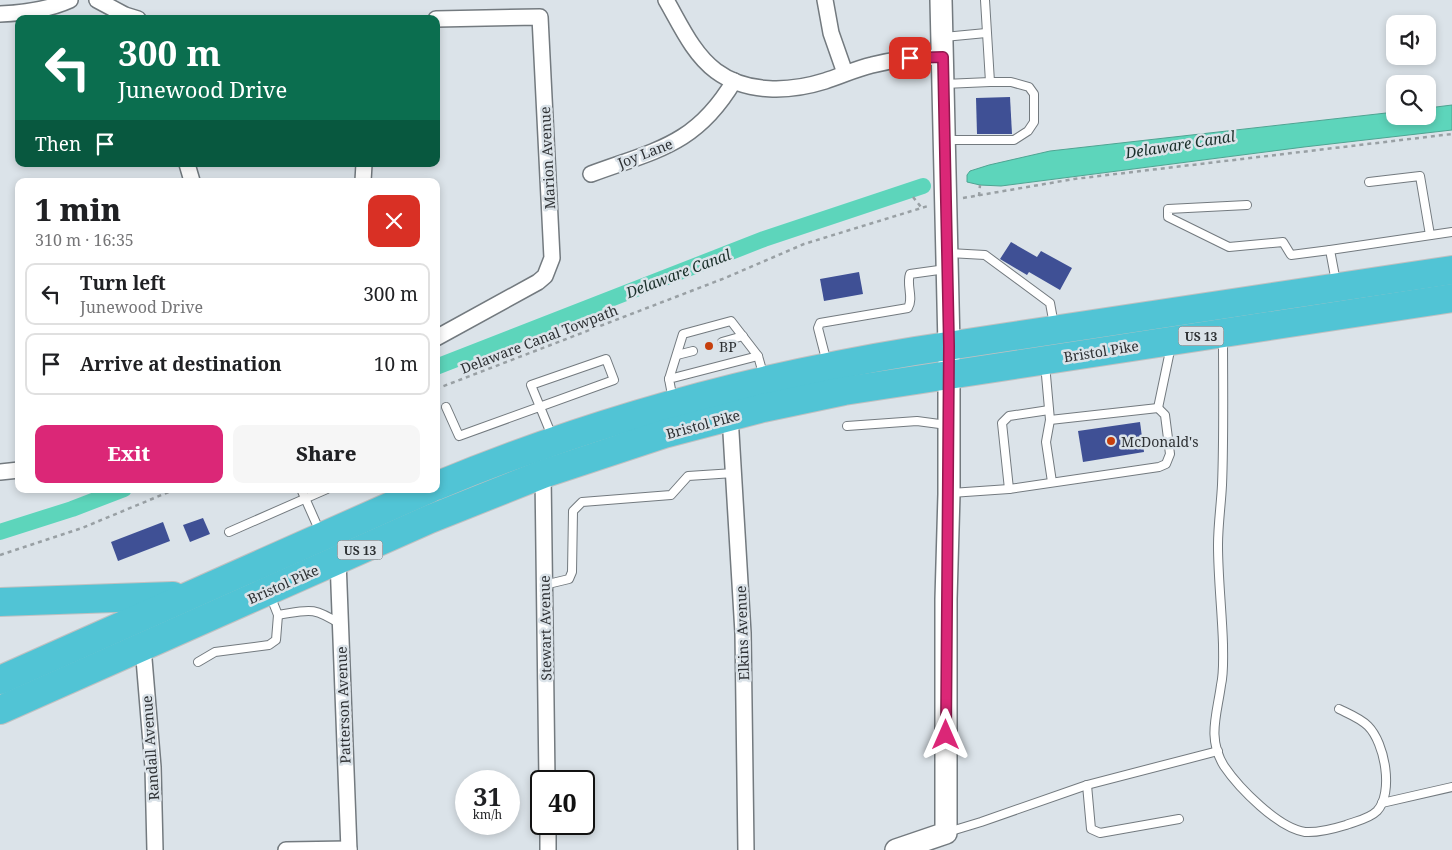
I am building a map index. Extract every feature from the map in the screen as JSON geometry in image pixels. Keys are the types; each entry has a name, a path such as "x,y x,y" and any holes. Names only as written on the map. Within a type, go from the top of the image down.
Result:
{"highway":[{"name":"Bristol Pike","path":"440,484 554,440 671,390 761,367 828,365 1452,270"},
{"name":"Bristol Pike","path":"0,710 143,647 273,603 338,560 478,498 543,474 655,437 730,416 844,390 1452,298"},
{"name":"Bristol Pike","path":"0,680 420,493"},
{"path":"0,602 110,600 195,593"}],"street":[{"path":"0,14 25,13 70,0"},
{"path":"97,0 125,15"},
{"path":"666,0 696,50 715,70 734,81 758,88 786,89 810,85 845,73 943,47"},
{"path":"825,0 831,34 845,73"},
{"path":"896,850 946,832 949,346 941,0"},
{"name":"Marion Avenue","path":"440,19 540,17 552,258 545,276 538,282 440,336"},
{"name":"Joy Lane","path":"591,174 672,145 687,136 723,100 734,81"},
{"name":"Elkins Avenue","path":"730,416 743,633 746,850"},
{"path":"0,472 15,470"},
{"name":"Stewart Avenue","path":"543,474 547,770"},
{"name":"Patterson Avenue","path":"338,560 349,849"},
{"name":"Randall Avenue","path":"143,647 153,767 155,850"},
{"path":"548,835 548,850"},
{"path":"286,850 349,849"}],"lane":[{"path":"984,0 990,82"},
{"path":"943,47 986,33"},
{"path":"944,84 990,82 1020,84 1029,87 1034,94 1034,122 1028,131 1014,140 945,140"},
{"path":"1369,182 1420,176 1430,235"},
{"path":"1247,205 1168,209 1168,217 1229,247 1283,242 1291,255 1452,232"},
{"path":"1330,250 1337,287"},
{"path":"828,365 818,328 820,323 908,308 910,304 910,274 948,261 986,255 1050,303 1055,330"},
{"path":"671,390 682,334 731,321 743,336 761,367"},
{"path":"1223,333 1222,486 1218,543 1223,672 1213,725 1218,751 1224,765 1236,780 1258,803 1290,827 1304,832 1316,832 1366,818 1376,811 1382,803 1386,784 1384,760 1374,734 1368,726 1355,716 1339,709"},
{"path":"722,342 743,336"},
{"path":"1158,408 1173,340"},
{"path":"677,355 693,351"},
{"path":"446,407 460,436 540,406 614,380 606,359 532,385 540,406 554,440"},
{"path":"1045,360 1050,420 1046,442 1052,482"},
{"path":"1050,420 1158,408"},
{"path":"949,494 1009,488 1159,467 1166,464 1170,454 1165,415 1158,408"},
{"path":"1009,488 1002,423 1009,416 1049,410"},
{"path":"848,426 917,421 949,425"},
{"path":"544,585 569,579 572,572 573,511 582,502 670,495 688,476 734,473"},
{"path":"303,493 322,537"},
{"path":"228,532 317,493"},
{"path":"198,662 215,652 269,645 276,640 273,603 321,612 340,624"},
{"path":"946,832 981,822 1087,785 1218,751"},
{"path":"1087,785 1091,829 1100,833 1179,819"},
{"path":"1382,803 1452,787"}],"path":[{"path":"970,197 1074,179 1452,134"},
{"path":"979,196 980,185"},
{"path":"913,197 921,207"},
{"name":"Delaware Canal Towpath","path":"440,387 725,278 804,244 930,205"},
{"path":"0,555 82,528 166,493"}],"water":[{"path":"1452,105 1452,130 1001,186 967,182 967,175 970,171 1050,151 1386,113 1386,125 1436,125 1436,107"}],"building":[{"path":"1010,97 1012,134 977,134 976,98"},
{"path":"1011,242 1037,257 1041,251 1072,268 1060,290 1029,272 1027,275 1000,259"},
{"path":"859,272 863,294 824,301 820,279"},
{"name":"McDonald's","path":"1140,422 1144,452 1083,462 1078,431"},
{"path":"203,518 210,534 190,542 183,525"},
{"path":"163,522 170,541 118,561 111,542"}],"waterway":[{"name":"Delaware Canal","path":"440,365 764,239 923,186"},
{"name":"Delaware Canal","path":"0,532 72,509 114,493"}],"place":[{"name":"BP","path":"709,346"},
{"name":"McDonald's","path":"1111,441"}],"route":[{"path":"910,58 943,57 949,346 946,735"}]}
